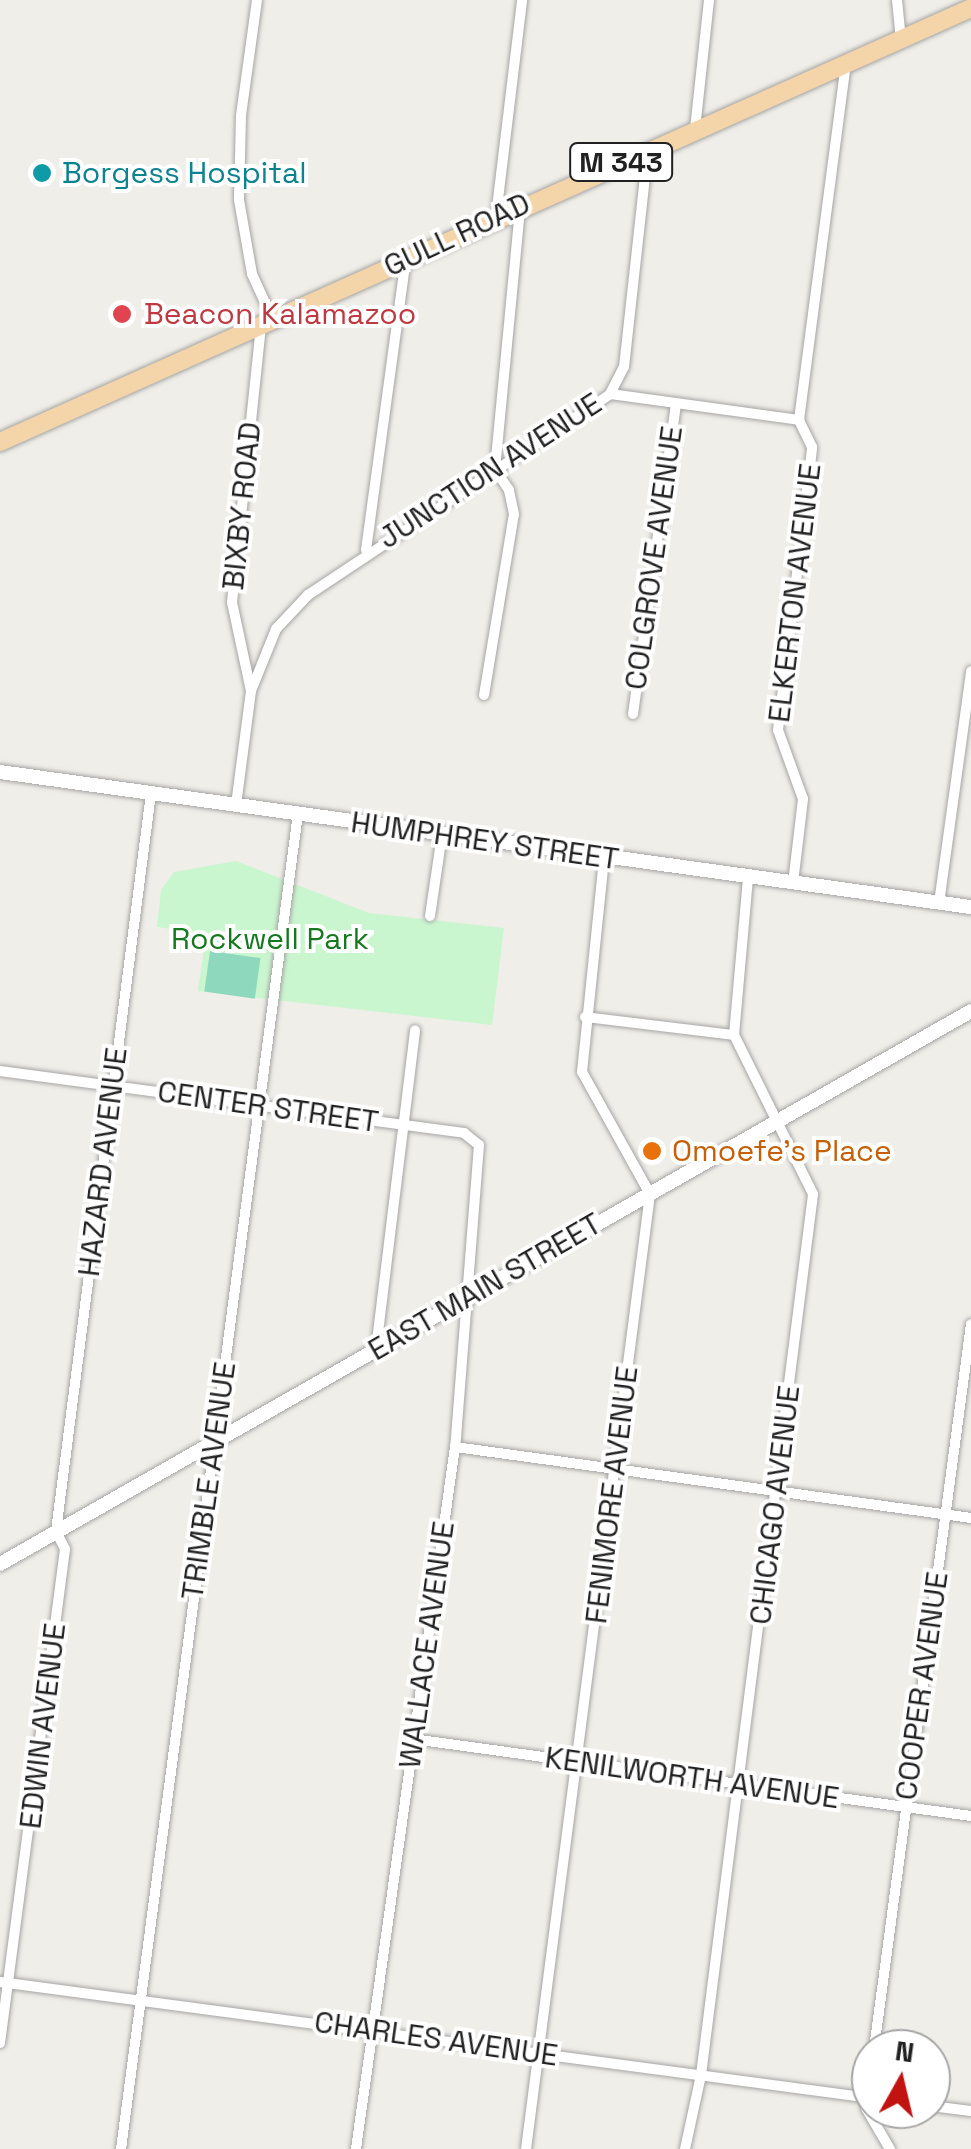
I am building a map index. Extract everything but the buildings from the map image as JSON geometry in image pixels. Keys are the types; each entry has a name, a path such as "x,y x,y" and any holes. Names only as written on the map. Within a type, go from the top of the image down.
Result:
{"main road":[{"name":"GULL ROAD","path":"0,442 496,216 971,8"}],"street":[{"path":"258,0 241,116 239,200 252,274 267,322"},
{"path":"496,216 522,0"},
{"path":"696,129 709,0"},
{"path":"898,0 901,40"},
{"name":"ELKERTON AVENUE","path":"793,884 802,799 778,730 812,447 799,420 846,64"},
{"path":"610,394 624,367 648,150"},
{"path":"484,695 514,514 510,490 494,468 520,206"},
{"path":"366,550 406,258"},
{"name":"BIXBY ROAD","path":"236,805 251,691 232,602 267,322"},
{"name":"JUNCTION AVENUE","path":"251,691 276,629 308,595 366,550 610,394 799,420"},
{"name":"COLGROVE AVENUE","path":"632,714 676,403"},
{"path":"939,903 971,672"},
{"name":"HUMPHREY STREET","path":"0,772 971,907"},
{"name":"HAZARD AVENUE","path":"56,1530 151,792"},
{"name":"TRIMBLE AVENUE","path":"121,2149 298,814"},
{"path":"430,916 442,835"},
{"path":"604,858 585,1017 584,1081 650,1194"},
{"path":"585,1017 734,1034 748,878"},
{"name":"EAST MAIN STREET","path":"0,1564 970,1012"},
{"path":"376,1348 415,1030"},
{"name":"CHICAGO AVENUE","path":"685,2149 701,2076 813,1194 780,1119 734,1034"},
{"name":"CENTER STREET","path":"0,1071 404,1125 476,1140"},
{"name":"WALLACE AVENUE","path":"356,2149 454,1447 472,1294 476,1140"},
{"name":"FENIMORE AVENUE","path":"526,2149 650,1194"},
{"name":"COOPER AVENUE","path":"877,2029 971,1324"},
{"path":"454,1447 971,1518"},
{"name":"EDWIN AVENUE","path":"0,2044 5,1983 66,1548 56,1530"},
{"name":"KENILWORTH AVENUE","path":"413,1739 971,1816"},
{"name":"CHARLES AVENUE","path":"5,1983 851,2096"}],"green space":[{"name":"Rockwell Park","path":"236,861 369,913 504,928 492,1025 198,991 206,934 157,927 161,890 174,872"},
{"path":"210,951 261,958 255,999 204,992"}],"place":[{"name":"Borgess Hospital","path":"42,173"},
{"name":"Beacon Kalamazoo","path":"122,314"},
{"name":"Omoefe's Place","path":"652,1151"}]}
